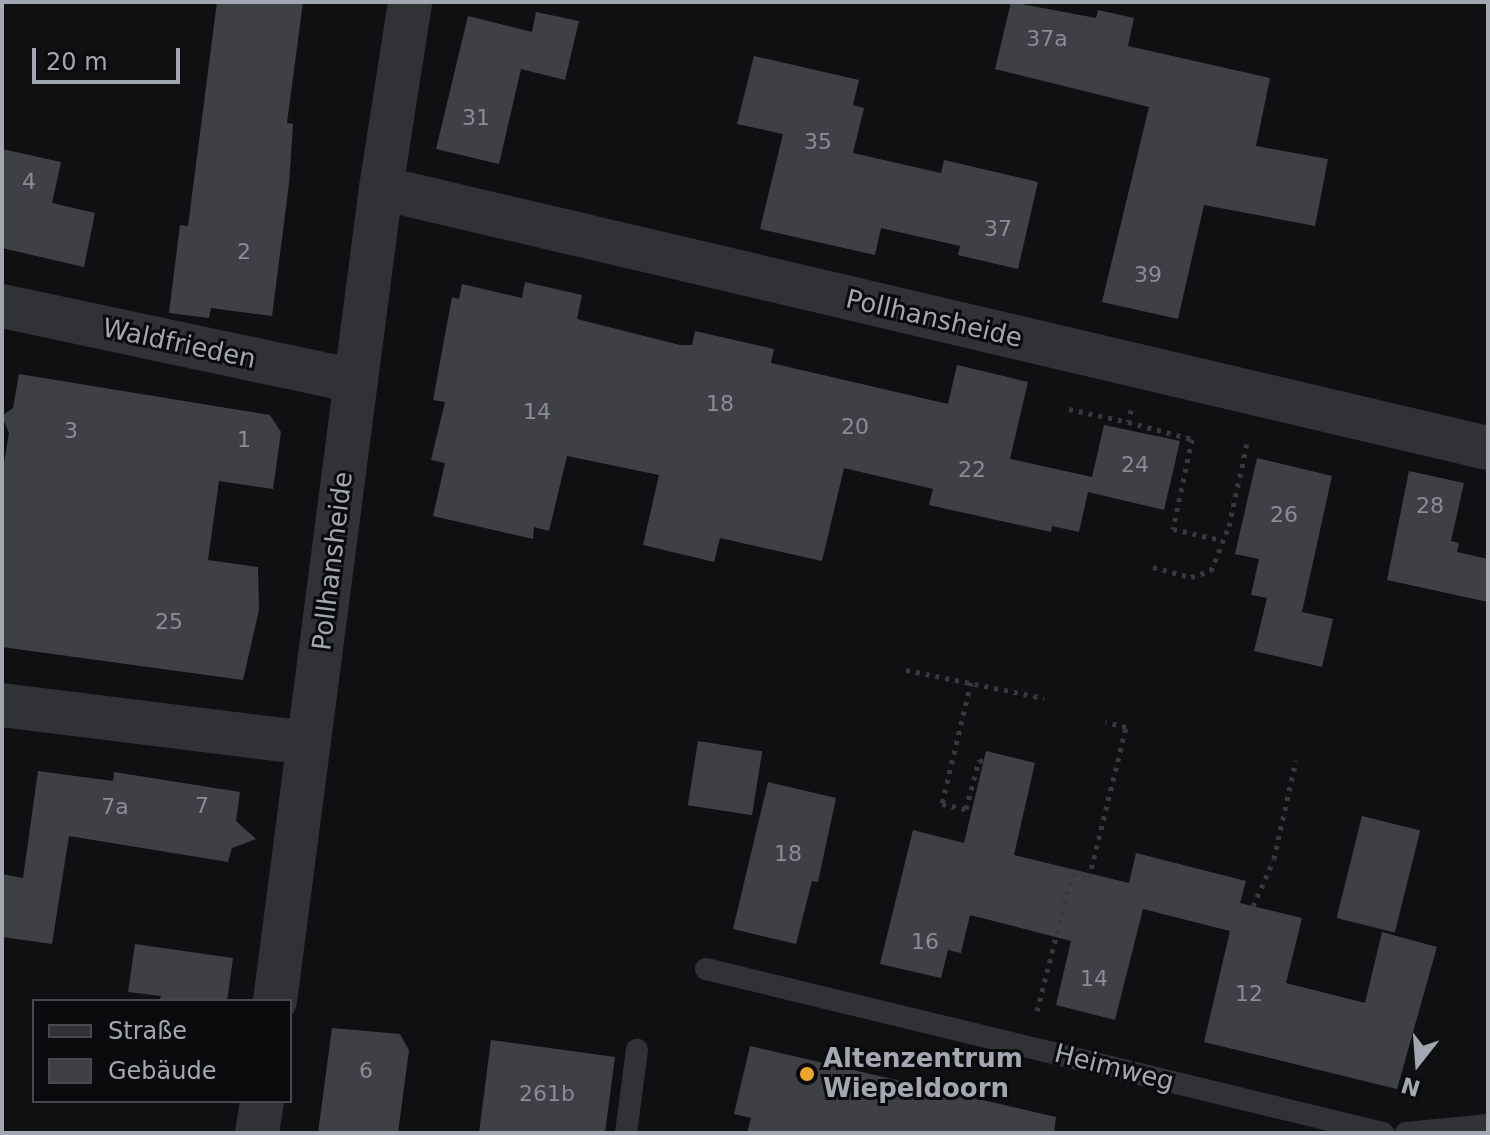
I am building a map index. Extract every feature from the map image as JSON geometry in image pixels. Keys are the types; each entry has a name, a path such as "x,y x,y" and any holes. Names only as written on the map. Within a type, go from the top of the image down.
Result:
{"street":[{"name":"Pollhansheide","path":"275,999 381,188 410,2"},
{"name":"Pollhansheide","path":"381,188 1488,448"},
{"name":"Waldfrieden","path":"2,306 356,381"},
{"path":"2,705 309,743"},
{"path":"257,1133 262,1103"}],"lane":[{"name":"Heimweg","path":"706,969 1383,1133"},
{"path":"626,1133 637,1050"},
{"path":"1406,1133 1488,1125"}],"path":[{"path":"1128,422 1140,367"},
{"path":"1153,567 1191,577 1211,571 1229,526 1258,395"},
{"path":"1069,409 1192,439 1173,529 1221,540"},
{"path":"906,670 1044,698"},
{"path":"971,682 942,804 966,809 979,760 984,762"},
{"path":"1028,1047 1072,874 1089,878 1126,727 1106,722"},
{"path":"1253,906 1274,859 1296,760"}],"building":[{"path":"217,2 303,2 287,123 293,124 289,184 272,316 211,308 209,318 169,313 180,225 188,226"},
{"path":"1011,2 1096,18 1098,10 1134,18 1128,46 1270,78 1256,146 1328,159 1315,226 1204,205 1178,319 1102,302 1149,107 995,69"},
{"path":"536,12 579,21 565,80 521,69 499,164 436,149 468,16 532,32"},
{"path":"754,56 859,80 853,105 864,108 853,153 941,173 944,160 1038,182 1018,269 958,255 960,246 881,228 875,255 760,229 783,134 737,124"},
{"path":"2,149 61,162 52,203 95,213 84,267 2,248"},
{"path":"525,282 582,295 577,319 680,345 692,345 695,331 774,349 771,363 948,404 957,365 1028,382 1010,459 1092,477 1104,425 1180,441 1164,510 1088,492 1079,532 1052,526 1051,532 929,505 933,489 844,468 822,561 720,538 714,562 643,545 659,475 567,456 549,531 534,527 533,539 433,516 445,463 431,460 445,402 433,400 452,297 459,299 462,284 522,298"},
{"path":"19,374 270,415 281,432 273,489 219,481 208,560 258,567 259,610 243,680 2,647 2,475 9,433 2,416 13,408"},
{"path":"1257,458 1332,476 1302,612 1333,619 1322,667 1254,651 1267,598 1251,595 1259,559 1235,554"},
{"path":"1409,471 1464,483 1451,541 1459,543 1457,552 1488,559 1488,602 1387,580"},
{"path":"698,741 762,751 752,815 688,805"},
{"path":"986,751 1035,763 1014,855 1129,883 1136,853 1246,881 1240,903 1302,918 1286,983 1365,1003 1382,932 1437,947 1397,1089 1204,1042 1230,931 1143,909 1115,1020 1056,1005 1071,941 970,915 961,953 948,950 941,978 880,964 913,830 964,843"},
{"path":"38,771 113,781 114,772 240,792 236,821 256,839 232,848 228,862 69,836 52,944 2,937 2,874 23,878"},
{"path":"768,782 836,798 818,882 812,881 796,944 733,929"},
{"path":"1362,816 1420,831 1395,932 1337,918"},
{"path":"135,944 233,958 227,999 160,999 161,996 128,992"},
{"path":"332,1028 400,1034 409,1050 398,1133 318,1133"},
{"path":"491,1040 615,1057 605,1133 479,1133"},
{"name":"Altenzentrum Wiepeldoorn","path":"750,1046 1056,1117 1054,1133 747,1133 751,1118 734,1114"}],"place":[{"name":"Altenzentrum Wiepeldoorn","path":"807,1074"}]}
